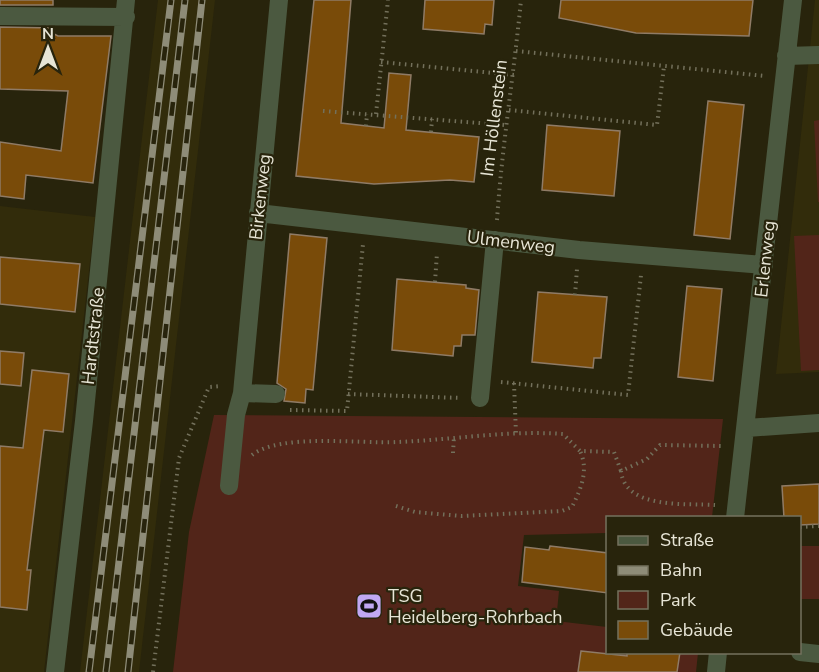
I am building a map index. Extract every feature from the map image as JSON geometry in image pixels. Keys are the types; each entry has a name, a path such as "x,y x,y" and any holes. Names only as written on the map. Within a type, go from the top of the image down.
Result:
{"street":[{"name":"Birkenweg","path":"229,486 236,415 242,389 279,0"},
{"name":"Erlenweg","path":"736,513 793,0"},
{"path":"0,16 126,8"},
{"name":"Hardtstraße","path":"55,672 126,8"},
{"path":"786,56 819,55"},
{"name":"Ulmenweg","path":"258,213 643,256 764,265"},
{"path":"481,389 495,240"},
{"path":"242,389 279,402"},
{"path":"747,428 819,423"},
{"path":"801,652 819,654"},
{"path":"716,672 718,654"}],"path":[{"path":"376,114 388,0"},
{"name":"Im Höllenstein","path":"495,240 505,125 514,75 522,0"},
{"path":"516,51 784,78"},
{"path":"381,62 514,75"},
{"path":"509,110 657,125 664,66"},
{"path":"323,111 505,125"},
{"path":"366,126 367,114"},
{"path":"431,132 432,118"},
{"path":"279,402 347,411 365,224"},
{"path":"435,282 439,234"},
{"path":"348,394 390,398 481,389 514,383 628,395 643,256"},
{"path":"514,383 516,434"},
{"path":"153,672 179,458 209,387 242,389"},
{"path":"250,458 266,447 291,444 398,442 454,436 563,434 580,451 585,462 584,474 572,507 562,511 461,516 415,512 396,506"},
{"path":"453,453 454,436"},
{"path":"621,471 647,459 660,445 744,448"},
{"path":"580,451 614,452 622,481 629,490 658,503 736,513"},
{"path":"801,527 819,526"}],"shaded area":[{"path":"158,0 215,0 139,672 80,672"},
{"path":"815,0 819,0 819,372 776,374"},
{"path":"0,206 95,217 44,672 0,672"}],"green space":[{"path":"819,120 819,202 818,202 814,121"},
{"path":"819,235 819,370 801,371 794,236"},
{"path":"214,415 723,419 712,516 606,516 606,533 524,535 518,586 559,591 556,621 606,627 606,654 698,654 696,672 173,672 189,532"},
{"path":"801,546 819,546 819,599 801,599"}],"building":[{"path":"0,0 53,0 53,5 0,5"},
{"path":"314,0 351,0 341,123 384,128 389,73 411,75 406,130 479,137 474,182 450,180 374,184 296,176"},
{"path":"425,0 494,0 492,25 485,24 484,34 423,29"},
{"path":"561,0 753,0 749,36 636,33 559,18"},
{"path":"0,27 54,28 54,34 58,36 111,36 93,183 26,175 24,199 0,196 0,142 61,151 68,91 0,89"},
{"path":"708,101 744,105 730,239 694,235"},
{"path":"547,125 620,131 614,196 542,190"},
{"path":"290,234 327,238 313,390 306,389 305,403 284,401 286,389 277,383"},
{"path":"0,257 80,264 75,312 0,304"},
{"path":"397,279 466,285 466,288 479,290 475,335 462,335 461,346 454,346 453,356 392,350"},
{"path":"687,286 722,289 713,381 678,377"},
{"path":"538,292 607,297 601,358 594,358 593,368 532,362"},
{"path":"0,351 24,353 21,386 0,384"},
{"path":"32,370 69,374 63,432 44,430 27,570 31,570 27,610 0,607 0,446 23,448"},
{"path":"819,484 819,524 801,525 801,516 784,516 782,486"},
{"path":"550,546 606,553 606,593 522,582 525,547 549,550"},
{"path":"581,651 627,656 627,654 680,654 677,672 578,672"}],"railway":[{"path":"89,672 171,0"},
{"path":"106,672 185,0"},
{"path":"128,672 202,0"}],"place":[{"name":"TSG Heidelberg-Rohrbach","path":"369,606"}]}
